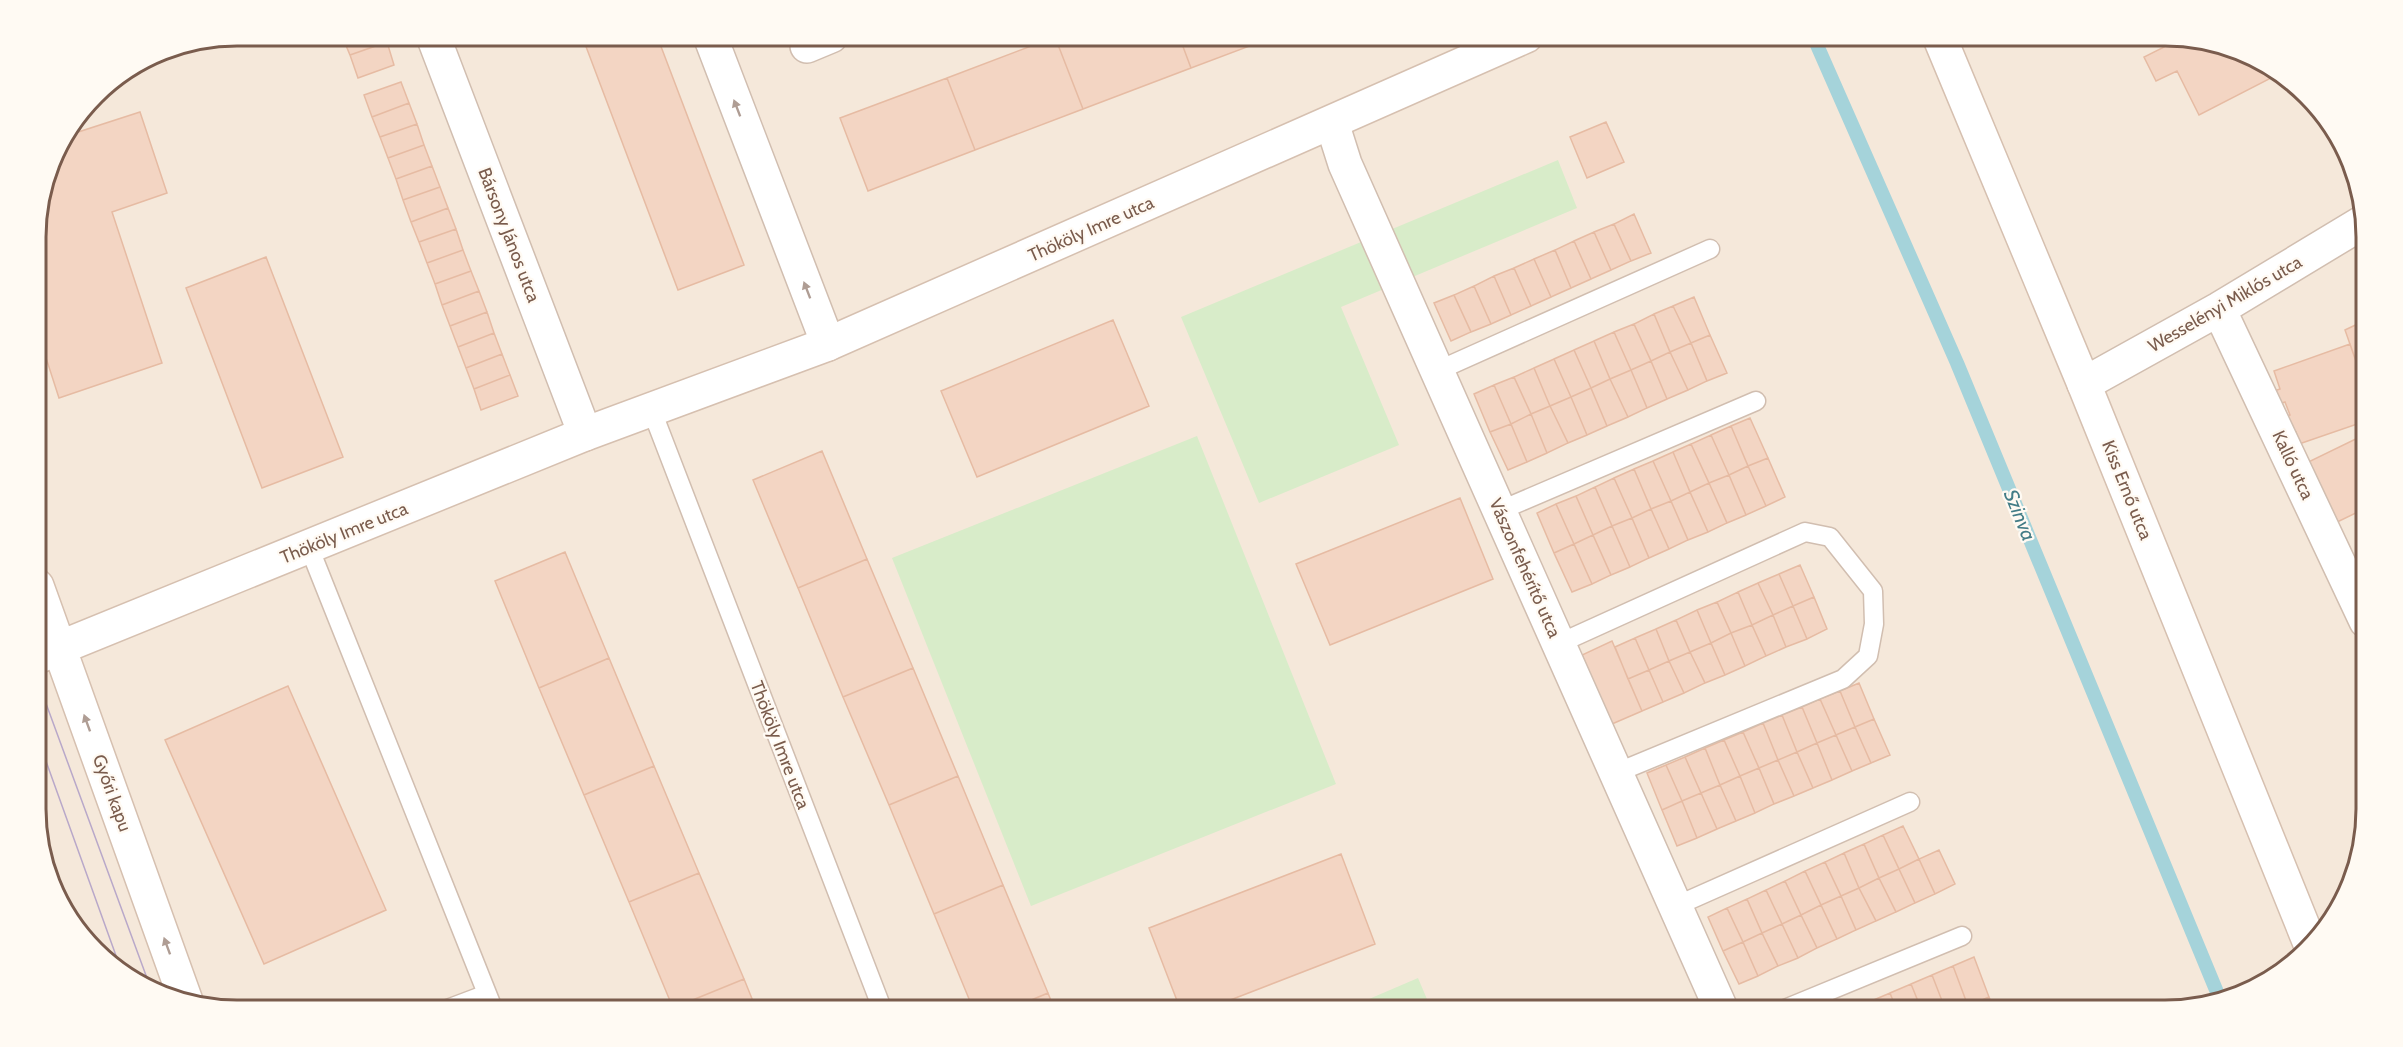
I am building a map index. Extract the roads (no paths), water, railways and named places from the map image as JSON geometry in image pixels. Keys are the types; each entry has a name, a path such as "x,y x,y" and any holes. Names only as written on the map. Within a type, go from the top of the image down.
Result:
{"street":[{"name":"Bársony János utca","path":"438,46 585,434"},
{"path":"714,46 828,344"},
{"name":"Thököly Imre utca","path":"49,652 585,434 828,344 1504,46"},
{"name":"Kiss Ernő utca","path":"1943,46 2084,384 2308,937"},
{"name":"Vászonfehérítő utca","path":"1332,123 1345,164 1717,1000"},
{"name":"Wesselényi Miklós utca","path":"2084,384 2219,309 2356,227"},
{"name":"Kalló utca","path":"2219,309 2356,600"},
{"name":"Győri kapu","path":"46,637 49,652 182,992"}],"lane":[{"path":"1437,371 1710,249"},
{"path":"1499,511 1756,401"},
{"name":"Thököly Imre utca","path":"652,411 879,1000"},
{"path":"1558,644 1805,532 1830,537 1873,591 1874,624 1868,656 1843,679 1616,773"},
{"path":"309,547 489,1000"},
{"path":"1676,906 1910,802"},
{"path":"1807,1000 1962,936"},
{"path":"471,1000 487,994"}],"waterway":[{"name":"Szinva","path":"1817,46 1957,363 2217,993"}],"tram line":[{"path":"46,704 147,977"},
{"path":"46,761 117,957"}]}
